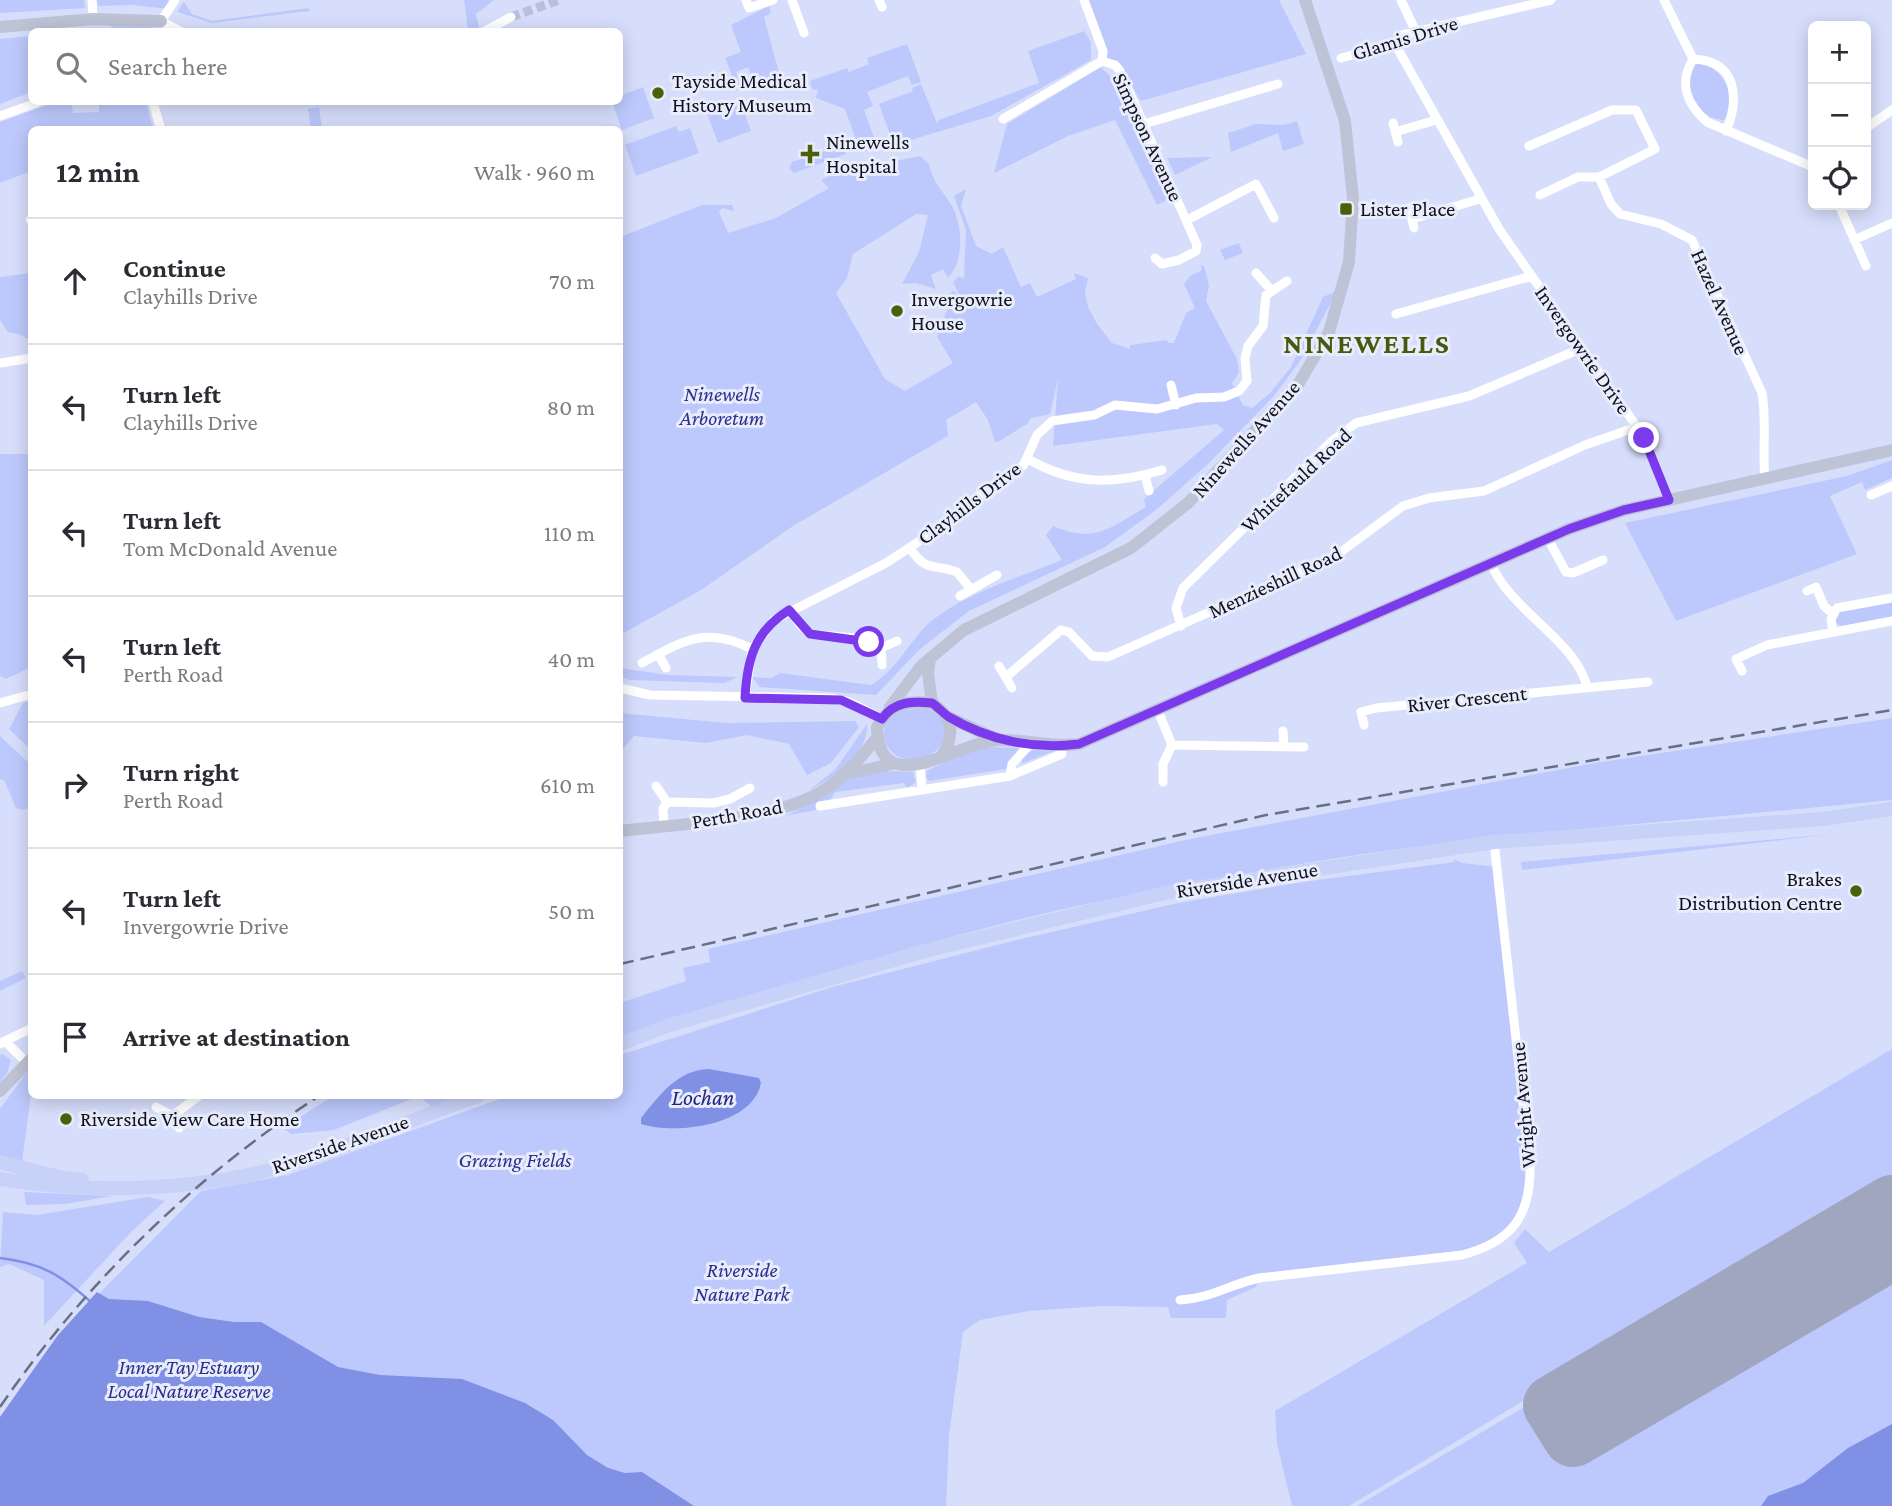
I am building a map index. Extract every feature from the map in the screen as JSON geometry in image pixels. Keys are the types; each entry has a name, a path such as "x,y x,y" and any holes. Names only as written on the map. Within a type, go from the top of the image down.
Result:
{"main road":[{"name":"Riverside Avenue","path":"623,1043 670,1025 925,951 1169,892 1494,842 1823,819 1892,809"},
{"name":"Riverside Avenue","path":"0,1179 55,1188 157,1185 208,1180 281,1167 470,1099"},
{"name":"Riverside Avenue","path":"0,1162 62,1178 157,1185"}],"street":[{"path":"92,0 93,19"},
{"path":"161,21 175,0"},
{"path":"746,0 749,8 771,4"},
{"path":"792,0 804,33"},
{"path":"1003,119 1102,61 1103,51 1084,0"},
{"name":"Ninewells Avenue","path":"885,714 930,658 964,630 1131,548 1188,503 1300,383 1329,332 1349,262 1353,198 1345,121 1298,0"},
{"name":"Ninewells Avenue","path":"1305,0 1332,85"},
{"path":"1401,0 1416,32"},
{"name":"Glamis Drive","path":"1341,58 1395,44 1402,35 1551,0"},
{"path":"1664,0 1693,59"},
{"path":"490,28 511,17"},
{"path":"0,27 55,28 93,19 161,21 174,28"},
{"name":"Invergowrie Drive","path":"1395,44 1480,199 1637,426 1669,500"},
{"path":"1693,59 1707,60 1720,67 1730,79 1735,94 1735,109 1726,131"},
{"path":"1693,59 1686,71 1688,99 1707,122 1808,165"},
{"name":"Simpson Avenue","path":"1102,61 1115,65 1120,71 1197,245 1196,251 1179,261 1162,264 1155,258"},
{"path":"1144,124 1278,83"},
{"path":"0,116 31,105"},
{"path":"154,105 160,126"},
{"path":"1529,146 1612,110 1636,110 1655,149 1599,177 1578,177 1540,195"},
{"path":"1871,125 1892,110"},
{"path":"1395,133 1436,120"},
{"name":"Hazel Avenue","path":"1599,177 1620,214 1661,224 1692,240 1762,393 1766,421 1762,452 1765,479"},
{"path":"1187,220 1256,184 1274,218"},
{"path":"1409,208 1413,224 1480,199"},
{"path":"1841,210 1866,266"},
{"path":"1854,240 1892,223"},
{"path":"1256,273 1271,290 1287,281"},
{"name":"Invergowrie Drive","path":"1396,314 1532,276"},
{"name":"Clayhills Drive","path":"745,698 752,649 774,620 789,610 849,583 910,548 983,492 1014,473 1028,459 1037,435 1052,421 1094,415 1115,405 1157,409 1196,398 1224,397 1239,390 1247,382 1245,358 1248,346 1263,326 1266,295 1271,290"},
{"name":"Whitefauld Road","path":"1181,626 1176,608 1183,587 1332,440 1356,423 1469,396 1583,348"},
{"path":"0,363 28,359"},
{"path":"1171,385 1177,405"},
{"name":"Menzieshill Road","path":"1006,677 1061,630 1069,632 1092,656 1100,659 1181,626 1334,557 1403,506 1429,498 1484,491 1586,445 1637,426"},
{"name":"Perth Road","path":"847,774 892,764 920,765 970,744 998,740 1079,744 1548,539 1624,510 1892,450"},
{"name":"Clayhills Drive","path":"1028,459 1065,477 1083,480 1145,475 1162,470"},
{"path":"1145,475 1149,491"},
{"path":"1871,495 1892,486"},
{"path":"1548,539 1566,572 1573,573 1603,560"},
{"name":"Clayhills Drive","path":"910,548 921,563 931,568 957,572 970,588"},
{"path":"1491,564 1504,589 1580,666 1587,687"},
{"path":"960,596 997,575"},
{"path":"1807,590 1816,587 1824,606 1832,613 1833,632"},
{"path":"1832,613 1837,608 1892,597"},
{"path":"789,610 810,634 854,638 881,648 897,641"},
{"path":"1742,671 1737,659 1768,645 1892,621"},
{"path":"642,663 705,636 732,638 752,649"},
{"path":"881,648 881,665"},
{"path":"658,654 666,668"},
{"path":"623,689 650,695 841,700 885,714 915,701 932,703 930,658"},
{"path":"999,666 1012,688"},
{"name":"River Crescent","path":"1364,725 1361,712 1376,708 1648,682"},
{"path":"0,702 28,695"},
{"name":"Perth Road","path":"932,703 946,716 998,740"},
{"path":"1158,711 1172,745 1163,764 1163,782"},
{"name":"Perth Road","path":"623,831 779,808 818,794 847,774 877,738 877,727 885,714"},
{"path":"943,754 950,742 952,729 946,716"},
{"path":"1283,732 1284,747"},
{"path":"877,738 882,751 892,764"},
{"path":"1010,776 1012,764 1031,743"},
{"path":"1172,745 1304,747"},
{"path":"820,806 1010,776 1062,754"},
{"path":"920,765 922,790"},
{"path":"656,786 667,802"},
{"path":"667,802 713,803 730,799 750,788"},
{"path":"664,826 663,809 667,802"},
{"name":"Wright Avenue","path":"1180,1300 1207,1298 1233,1284 1259,1279 1462,1255 1487,1248 1514,1227 1526,1201 1530,1166 1494,842"},
{"path":"28,1030 3,1042 28,1060"},
{"path":"0,1091 28,1062"},
{"path":"172,1116 195,1099"},
{"path":"156,1107 172,1116 179,1128"}],"green space":[{"path":"0,0 84,0 85,8 0,13"},
{"path":"97,0 174,0 168,9 133,5 98,6"},
{"path":"464,0 494,0 476,14 479,27 468,28"},
{"path":"1085,0 1279,0 1306,54 1141,101 1120,66 1108,60"},
{"path":"184,2 192,14 212,21 308,8 310,11 212,23 177,12"},
{"path":"769,6 771,13 764,17 779,73 754,83 748,67 736,72 742,89 738,91 725,58 741,52 731,25"},
{"path":"135,23 154,28 111,28 112,24"},
{"path":"1084,31 1091,42 1091,60 991,116 894,145 879,104 913,91 912,88 921,84 937,123 1039,83 1028,51"},
{"path":"28,36 28,93 0,104 0,39"},
{"path":"907,44 921,82 912,85 908,76 867,92 873,106 864,110 879,151 860,151 845,109 816,98 818,90 812,89 810,81 847,68 849,72 869,64 867,58"},
{"path":"1696,64 1714,69 1726,84 1729,102 1724,120 1706,114 1694,100 1690,82"},
{"path":"1101,67 1114,80 1169,199 1157,205 1115,120 1068,136 994,173 1007,124"},
{"path":"643,87 654,118 623,130 613,105 623,105 623,95"},
{"path":"740,100 751,131 718,143 707,113"},
{"path":"48,105 72,105 73,113 99,112 99,105 147,105 152,126 28,126 28,172 0,183 0,122"},
{"path":"319,107 322,126 311,126 308,109"},
{"path":"1297,121 1304,144 1283,151 1278,133 1231,152 1228,133 1256,124 1284,125"},
{"path":"676,126 679,132 690,128 699,153 636,176 625,145"},
{"path":"844,145 846,154 794,173 789,168 792,162"},
{"name":"Ninewells Arboretum","path":"920,156 929,164 959,225 957,263 948,278 943,269 931,275 936,289 916,283 902,284 919,252 928,215 916,214 853,254 847,278 836,293 885,379 905,391 953,363 937,337 947,310 942,301 953,291 960,296 953,282 958,277 964,278 966,230 954,196 966,189 961,206 976,246 992,254 1003,247 1021,287 1030,283 1037,297 1076,279 1074,273 1088,278 1085,293 1088,307 1097,324 1112,343 1130,349 1130,345 1167,340 1168,343 1174,343 1186,313 1195,308 1184,284 1190,276 1202,270 1200,265 1204,266 1209,285 1206,301 1237,359 1239,373 1232,383 1243,405 1252,408 1270,393 1291,367 1323,297 1337,291 1300,361 1274,396 1208,464 1156,510 1105,547 969,611 920,649 876,695 760,687 752,677 771,678 780,673 871,685 888,672 926,626 955,605 1062,560 1046,535 1053,526 1080,534 1101,531 1122,521 1146,507 1144,499 1224,430 1217,424 1053,446 1058,379 1050,414 1031,418 1027,424 995,442 988,420 976,402 946,420 948,436 793,526 701,590 623,633 623,236 702,205 732,205 734,211 722,208 719,212 728,233 776,218 829,188 821,180 838,172"},
{"path":"1212,157 1175,175 1167,158"},
{"path":"1239,243 1243,253 1225,260 1220,250"},
{"path":"28,273 28,340 22,335 8,332 0,320 0,277"},
{"path":"0,454 28,454 28,668 6,679 0,676"},
{"path":"1892,460 1892,478 1865,490 1862,482 1830,496 1857,554 1676,621 1625,523 1847,476"},
{"path":"1892,601 1892,617 1841,626 1836,623 1834,616 1839,611"},
{"path":"623,668 668,675 738,677 724,683 629,680 623,677"},
{"path":"28,702 28,747 9,729 23,703"},
{"path":"927,708 941,719 946,730 944,741 937,750 914,760 902,758 891,751 885,741 884,729 893,714"},
{"path":"623,713 726,723 855,721 859,727 831,763 807,775 789,744 747,735 706,743 634,736 623,749"},
{"path":"1892,718 1892,800 1449,843 1342,857 1182,885 1077,906 962,934 623,1036 623,1002 686,981 683,968 710,962 708,949 1190,839 1595,763"},
{"path":"867,724 866,735 856,755 838,772 808,791 835,770"},
{"path":"0,736 28,762 28,808 16,808 4,780 0,779"},
{"path":"989,747 1019,748 1006,769 929,781 926,777 927,771 965,752"},
{"path":"1033,750 1054,751 1023,763 1020,757"},
{"path":"884,771 913,772 916,782 907,788 904,783 835,792 831,799 819,802 816,810 785,816 819,799 847,780"},
{"path":"1834,834 1522,870 1521,862"},
{"name":"Riverside Nature Park","path":"1454,859 1462,863 1497,867 1530,1165 1521,1215 1487,1248 1259,1278 1256,1287 1227,1300 1226,1318 1171,1318 1168,1307 1101,1306 1029,1311 980,1320 963,1332 949,1436 946,1506 0,1506 0,1417 58,1335 201,1191 288,1175 500,1099 623,1099 623,1054 832,987 1178,903 1303,882 1454,862"},
{"path":"22,971 26,978 0,991 0,981"},
{"path":"1892,1049 1892,1190 1879,1198 1882,1210 1615,1370 1588,1362 1349,1506 1292,1506 1277,1444 1275,1411 1527,1263 1514,1243 1525,1229 1549,1252"},
{"path":"3,1054 11,1060 7,1073 0,1082 0,1055"},
{"path":"28,1070 28,1099 30,1099 22,1162 0,1157 0,1109"},
{"path":"328,1099 412,1099 334,1130 291,1134 283,1128"},
{"path":"423,1099 455,1099 432,1107"},
{"path":"24,1192 112,1196 66,1204 26,1205"},
{"path":"148,1197 165,1201 131,1232 44,1326 44,1280 9,1264 0,1267 3,1212 37,1215"},
{"path":"1892,1253 1892,1506 1357,1506 1541,1397 1569,1442"}],"water":[{"name":"Lochan","path":"709,1069 759,1078 761,1083 755,1098 744,1109 711,1124 673,1128 641,1124 641,1118 670,1085 688,1074"},
{"name":"Inner Tay Estuary Local Nature Reserve","path":"97,1292 109,1299 148,1301 199,1317 234,1322 261,1322 338,1367 380,1375 462,1379 525,1403 553,1420 587,1455 608,1468 625,1473 642,1472 694,1506 0,1506 0,1417 58,1335"},
{"path":"1892,1424 1892,1506 1761,1506 1768,1496 1803,1483 1848,1448"}],"waterway":[{"path":"0,1258 28,1263 50,1272 92,1303"}],"runway":[{"path":"1892,1205 1553,1405 1573,1437 1892,1250"}],"tunnel":[{"path":"511,17 559,0"}],"railway":[{"path":"623,963 1266,815 1892,710"},
{"path":"0,1407 68,1318 144,1236 228,1161 315,1099"}],"place":[{"name":"Tayside Medical History Museum","path":"658,93"},
{"name":"Ninewells Hospital","path":"810,154"},
{"name":"Lister Place","path":"1346,209"},
{"name":"Invergowrie House","path":"897,311"},
{"name":"Brakes Distribution Centre","path":"1856,891"},
{"name":"Riverside View Care Home","path":"66,1119"}],"district":[{"name":"NINEWELLS","path":"1367,343"}],"route":[{"path":"869,642 834,635 810,634 789,610 774,620 752,649 746,676 745,698 831,698 850,702 882,719 888,710 900,704 915,701 932,703 946,716 998,740 1063,746 1079,744 1569,529 1624,510 1669,500 1644,438"}],"park label":[{"name":"Grazing Fields","path":"515,1160"}]}
